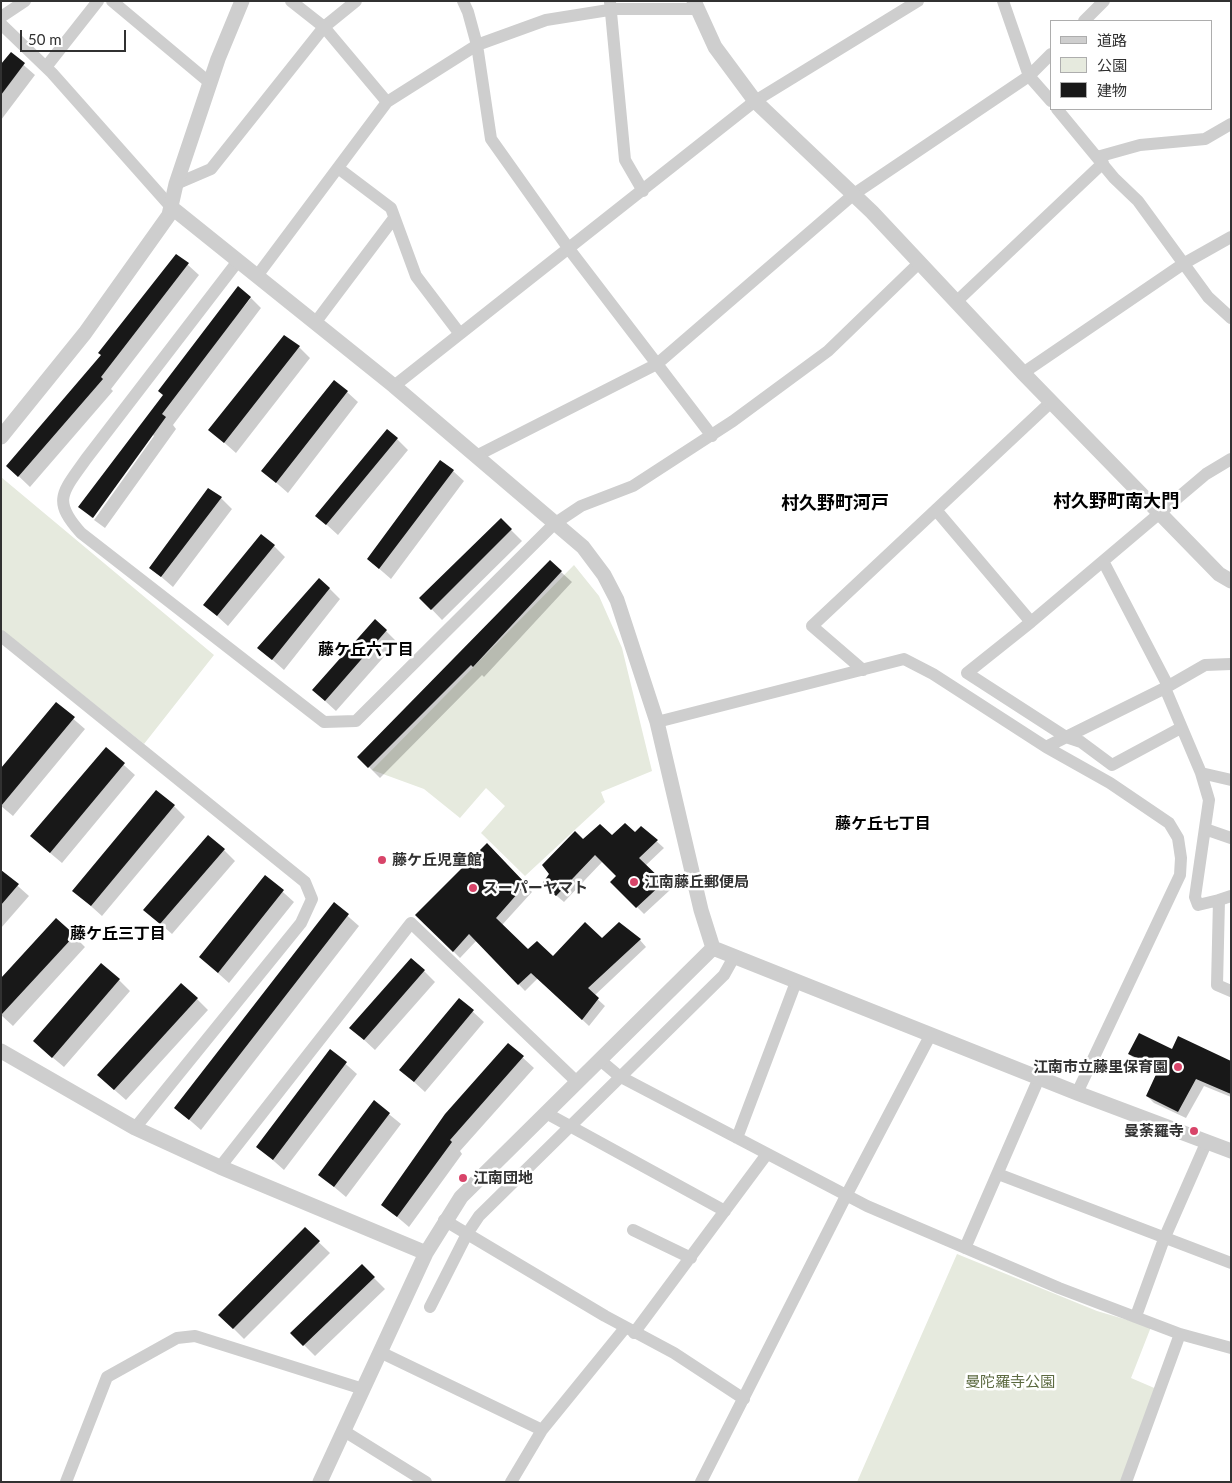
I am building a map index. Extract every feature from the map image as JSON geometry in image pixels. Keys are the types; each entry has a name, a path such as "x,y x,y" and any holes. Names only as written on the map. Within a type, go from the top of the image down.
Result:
{"street":[{"path":"1,17 25,1"},
{"path":"46,67 98,1"},
{"path":"112,1 210,83"},
{"path":"3,430 85,334 169,215 176,184 210,83 242,1"},
{"path":"291,1 324,27 387,102"},
{"path":"176,184 211,169 324,27 356,1"},
{"path":"463,1 477,45 491,139 569,249 712,436"},
{"path":"394,386 756,101 918,1"},
{"path":"1003,1 1029,76 1050,100"},
{"path":"1085,20 1104,1"},
{"path":"610,5 625,160 643,191"},
{"path":"257,276 387,102 477,45 546,20 610,5 696,5 714,47 756,101 854,194 1023,373 1160,514 1219,574 1231,581"},
{"path":"3,31 46,67 171,207 394,386 583,547 604,575 618,600 657,722 702,910 713,948"},
{"path":"476,456 657,364 854,194 1029,76 1050,55"},
{"path":"1058,110 1138,201 1208,297 1231,318"},
{"path":"956,302 1100,160 1140,145 1205,139 1231,124"},
{"path":"338,168 391,208 416,276 460,334"},
{"path":"315,323 394,218"},
{"path":"1023,373 1183,264 1231,237"},
{"path":"238,261 65,489 63,502 67,517 81,534 324,722 356,721 554,524 581,506 633,486 712,436 828,351 919,263"},
{"path":"863,670 812,626 1051,402"},
{"path":"1177,730 1112,765 1081,742 1066,737 967,673 1104,561 1206,474 1231,459"},
{"path":"936,510 1030,622"},
{"path":"1104,561 1165,685 1201,773 1209,800 1195,897 1198,906 1225,898 1217,985 1231,990"},
{"path":"1,636 305,882 312,899 301,923 135,1128"},
{"path":"657,722 904,659 933,674 1046,748 1110,783 1169,822 1178,838 1181,858 1180,875 1077,1093"},
{"path":"1046,748 1205,665 1231,664"},
{"path":"1201,773 1231,780"},
{"path":"1205,829 1231,838"},
{"path":"220,1167 411,923 577,1082"},
{"path":"713,948 1077,1093 1231,1150"},
{"path":"320,1482 354,1437 363,1389 391,1357 426,1253 457,1228 478,1216 496,1197 559,1121 611,1069 713,948"},
{"path":"430,1307 457,1228 461,1197 478,1177 559,1121 577,1082 611,1069 724,975 734,957"},
{"path":"737,1138 796,982"},
{"path":"701,1482 846,1196 931,1034"},
{"path":"1,1051 135,1128 220,1167 426,1253"},
{"path":"611,1069 846,1196 1059,1288 1180,1334 1231,1348"},
{"path":"965,1248 1039,1078"},
{"path":"559,1121 725,1212"},
{"path":"1136,1316 1164,1238 1207,1141"},
{"path":"511,1482 542,1430 691,1258 767,1154"},
{"path":"998,1174 1231,1263"},
{"path":"457,1228 630,1330 674,1353 744,1399"},
{"path":"633,1230 691,1258"},
{"path":"1126,1482 1180,1334"},
{"path":"66,1482 107,1377 177,1338 195,1336 363,1389"},
{"path":"391,1357 542,1430"},
{"path":"354,1437 426,1482"}],"green space":[{"path":"1,477 214,655 144,744 1,629"},
{"path":"574,565 599,596 622,648 652,771 601,792 605,802 525,876 481,833 505,806 486,788 460,818 424,789 372,770"},
{"name":"曼陀羅寺公園","path":"957,1254 1097,1311 1151,1327 1131,1378 1159,1390 1131,1482 857,1482"}],"building":[{"path":"11,52 25,63 1,95 1,64"},
{"path":"176,254 189,263 101,377 103,379 18,477 6,466 101,355 98,353"},
{"path":"238,286 251,297 162,414 166,417 93,518 78,507 163,395 158,391"},
{"path":"284,335 300,346 224,443 208,430"},
{"path":"334,380 348,391 276,483 261,471"},
{"path":"387,429 398,438 326,525 315,516"},
{"path":"440,460 454,470 379,569 367,559"},
{"path":"208,488 222,497 161,577 149,568"},
{"path":"501,518 512,529 431,610 419,598"},
{"path":"261,534 275,545 217,616 203,605"},
{"path":"550,560 562,571 473,667 471,665 368,768 357,757"},
{"path":"319,578 330,588 272,660 257,648"},
{"path":"375,619 387,630 325,701 312,690"},
{"path":"56,702 75,717 1,806 1,768"},
{"path":"106,747 125,763 50,853 30,836"},
{"path":"156,790 175,805 91,906 72,891"},
{"path":"625,823 635,832 641,826 658,840 639,858 664,882 636,908 610,882 616,876 595,855 556,896 542,884 549,874 542,865 575,831 583,839 600,824 612,835"},
{"path":"208,835 225,849 160,924 143,910"},
{"path":"487,843 526,884 496,918 528,949 537,941 553,956 585,922 602,938 619,922 641,939 588,988 599,998 582,1020 531,973 518,985 469,934 453,952 415,915"},
{"path":"1,870 19,884 1,905"},
{"path":"265,875 284,890 218,973 199,957"},
{"path":"334,902 349,914 189,1120 174,1108"},
{"path":"56,918 75,935 1,1015 1,978"},
{"path":"411,958 425,970 364,1040 349,1028"},
{"path":"101,963 120,979 52,1058 33,1041"},
{"path":"181,983 198,998 114,1090 97,1075"},
{"path":"459,998 474,1010 414,1082 399,1070"},
{"path":"1139,1033 1172,1049 1178,1036 1231,1061 1231,1094 1196,1079 1178,1112 1146,1096 1159,1068 1128,1054"},
{"path":"508,1043 524,1056 450,1140 452,1142 397,1217 381,1205 445,1114"},
{"path":"330,1049 347,1062 273,1160 256,1147"},
{"path":"374,1100 390,1113 334,1187 318,1175"},
{"path":"305,1227 320,1241 233,1329 218,1315"},
{"path":"362,1264 375,1277 303,1346 290,1333"}],"place":[{"name":"藤ケ丘児童館","path":"382,860"},
{"name":"江南藤丘郵便局","path":"634,882"},
{"name":"スーパーヤマト","path":"473,888"},
{"name":"江南市立藤里保育園","path":"1178,1067"},
{"name":"曼荼羅寺","path":"1194,1131"},
{"name":"江南団地","path":"463,1178"}],"district":[{"name":"村久野町南大門","path":"1116,501"},
{"name":"村久野町河戸","path":"835,503"},
{"name":"藤ケ丘六丁目","path":"366,650"},
{"name":"藤ケ丘七丁目","path":"883,824"},
{"name":"藤ケ丘三丁目","path":"118,934"}]}
